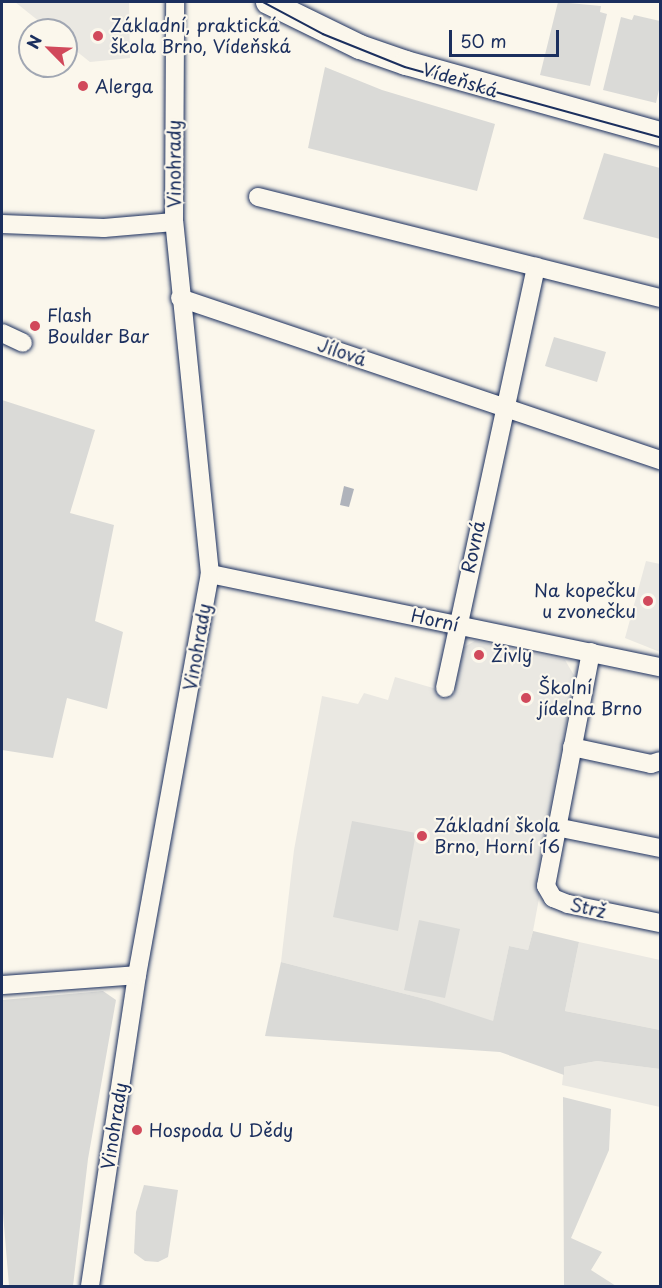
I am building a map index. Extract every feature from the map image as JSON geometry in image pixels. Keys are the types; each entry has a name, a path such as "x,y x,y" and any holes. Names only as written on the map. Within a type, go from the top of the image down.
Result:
{"main road":[{"name":"Vídeňská","path":"268,2 360,47 406,63 660,134"}],"street":[{"name":"Vinohrady","path":"90,1287 137,975 210,574 174,222 175,2"},
{"path":"258,197 660,298"},
{"path":"2,224 104,228 174,222"},
{"path":"503,407 536,267"},
{"name":"Jílová","path":"180,298 660,460"},
{"path":"2,333 23,343"},
{"name":"Rovná","path":"445,688 503,407"},
{"name":"Horní","path":"210,574 660,667"},
{"name":"Strž","path":"591,652 546,876 546,886 553,898 660,923"},
{"path":"572,747 651,764 660,761"},
{"path":"556,827 660,848"},
{"path":"2,985 137,975"}],"shaded area":[{"name":"Základní, praktická škola Brno, Vídeňská","path":"15,2 129,2 130,58 90,62 78,52 78,18 35,18"},
{"path":"558,2 601,6 600,12 607,14 590,86 540,75"},
{"path":"634,15 660,21 660,85 656,103 603,90 621,17 632,20"},
{"path":"325,67 382,90 495,124 477,191 308,148"},
{"path":"604,153 660,168 660,239 583,219"},
{"path":"554,337 606,352 597,382 545,366"},
{"path":"2,400 95,430 70,513 114,525 95,621 123,632 107,709 67,698 53,758 2,750"},
{"path":"344,486 354,489 349,507 340,505"},
{"name":"Na kopečku u zvonečku","path":"646,561 660,564 660,652 625,638"},
{"name":"Základní škola Brno, Horní 16","path":"475,641 565,660 575,677 537,876 540,893 533,931 528,950 509,946 493,1022 429,1000 281,962 294,850 322,696 358,704 364,693 388,700 395,677 454,694 464,647"},
{"path":"352,821 416,833 398,931 333,917"},
{"path":"419,920 460,929 445,998 404,990"},
{"path":"533,931 579,942 565,1011 660,1030 660,1069 597,1061 564,1067 564,1075 500,1052 265,1036 281,962 429,1000 493,1021 509,946 528,950"},
{"path":"579,942 660,960 660,1030 565,1011"},
{"path":"103,991 116,1000 88,1159 73,1286 9,1286 2,1201 2,1000"},
{"path":"597,1061 660,1069 660,1107 562,1085 564,1067"},
{"path":"563,1097 611,1109 609,1150 571,1238 602,1252 591,1270 616,1286 564,1286"},
{"path":"144,1185 178,1190 168,1257 158,1262 145,1261 134,1253 136,1212"}],"tram line":[{"path":"263,2 323,34 405,67 660,137"}],"place":[{"name":"Základní, praktická škola Brno, Vídeňská","path":"98,36"},
{"name":"Alerga","path":"83,86"},
{"name":"Flash Boulder Bar","path":"35,326"},
{"name":"Na kopečku u zvonečku","path":"648,601"},
{"name":"Živly","path":"479,655"},
{"name":"Školní jídelna Brno","path":"526,698"},
{"name":"Základní škola Brno, Horní 16","path":"422,836"},
{"name":"Hospoda U Dědy","path":"137,1130"}]}
